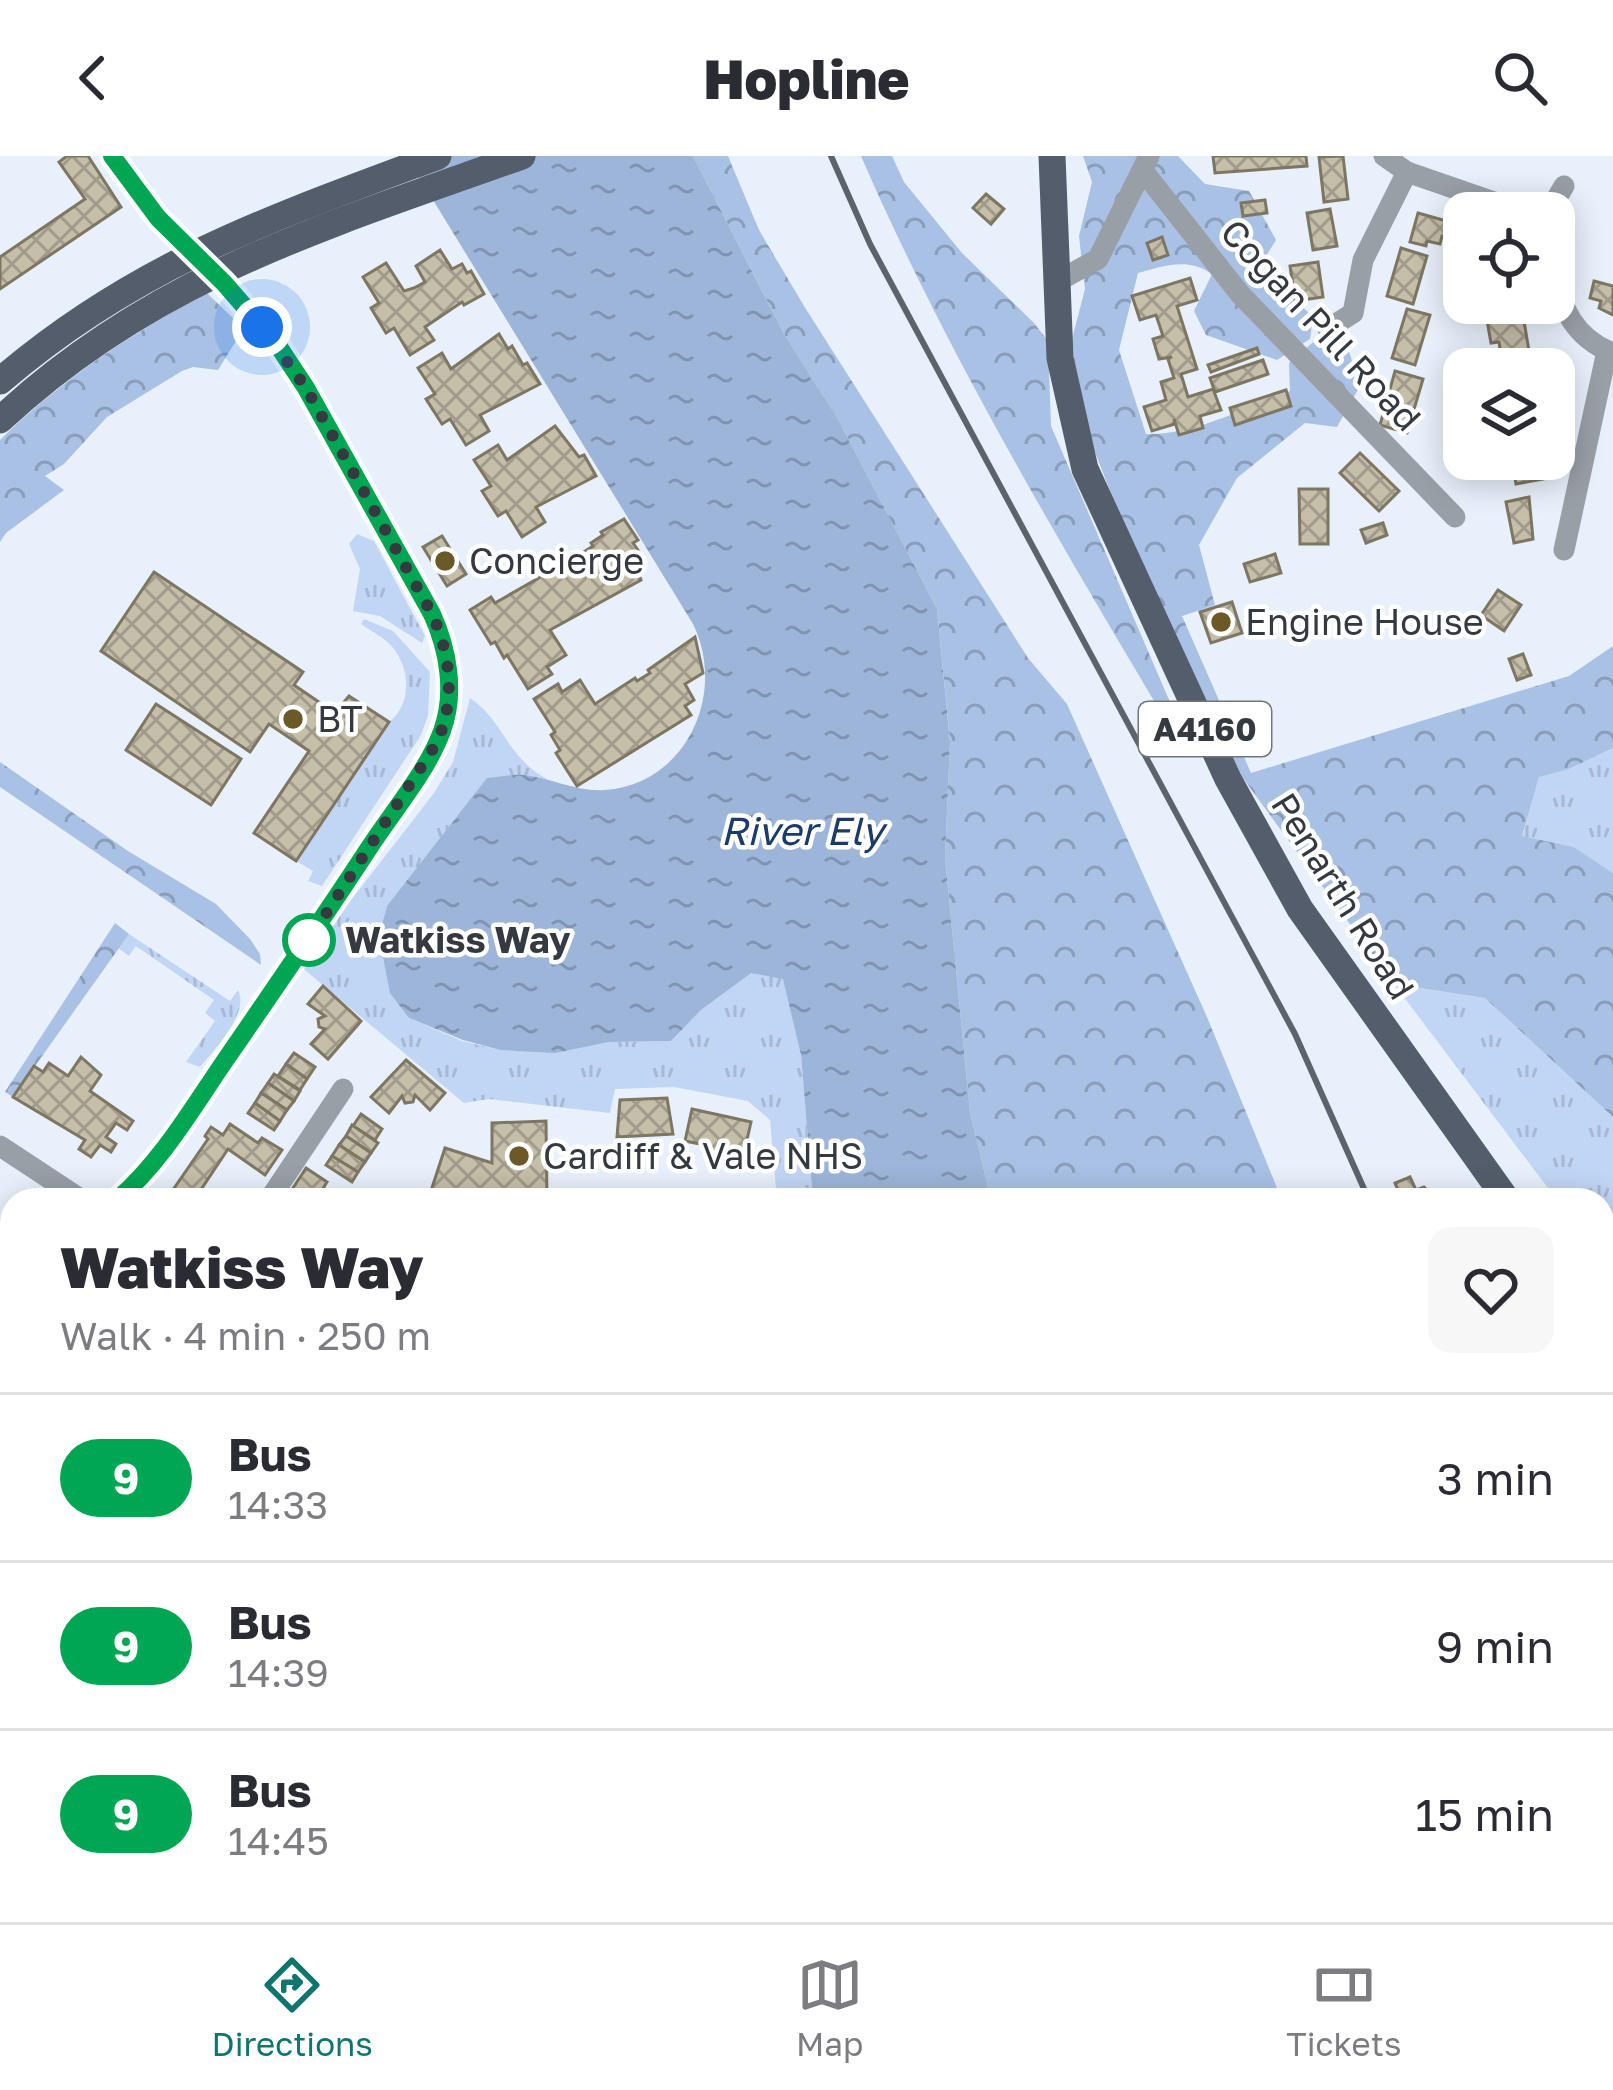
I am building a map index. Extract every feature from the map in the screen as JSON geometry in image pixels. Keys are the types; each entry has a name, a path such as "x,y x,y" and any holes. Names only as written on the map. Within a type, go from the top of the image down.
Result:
{"main road":[{"path":"0,380 64,328 178,259 277,216 439,156"},
{"path":"0,420 41,381 90,345 208,274 522,156"},
{"name":"Penarth Road","path":"1052,156 1060,358 1084,470 1228,779 1300,909 1498,1188"},
{"name":"Penarth Road","path":"1056,198 1072,156"}],"street":[{"path":"112,156 158,218 262,327 306,388 432,614 445,646 449,677 447,713 436,744 331,908 131,1188"},
{"path":"1384,156 1407,172 1465,192"},
{"path":"1058,281 1098,259 1147,164"},
{"name":"Cogan Pill Road","path":"1147,164 1240,294 1455,517"},
{"path":"1328,329 1353,314 1363,260 1407,172"},
{"path":"1560,192 1564,186"},
{"path":"1564,550 1610,352 1592,343 1575,324"},
{"path":"277,1188 344,1089"},
{"path":"0,1147 63,1188"}],"green space":[{"path":"693,156 728,156 759,230 804,306 1028,658 1067,704 1207,1017 1277,1188 988,1188 970,1112 945,858 950,741 937,609 838,419 784,334"},
{"path":"861,156 892,156 904,182 962,253 1048,341 1051,426 1182,730 1173,733 1008,449 931,304"},
{"path":"1083,156 1178,156 1205,184 1249,191 1276,240 1253,277 1277,282 1313,317 1310,339 1277,360 1206,335 1194,311 1212,274 1185,264 1138,273 1119,350 1146,434 1201,425 1290,391 1289,363 1319,337 1346,342 1360,386 1337,427 1305,423 1237,478 1199,545 1215,605 1182,616 1251,773 1569,676 1613,646 1613,748 1539,777 1522,836 1574,847 1613,873 1613,1117 1485,998 1394,984 1242,777 1147,586 1079,411 1072,339 1085,289 1079,236 1092,182"},
{"path":"207,293 241,326 218,370 193,367 182,371 107,417 64,464 45,476 64,490 0,542 0,440 98,359"},
{"path":"357,534 374,541 425,636 422,643 380,616 353,611 360,569 349,544"},
{"path":"364,619 393,631 430,672 428,716 421,735 322,886 308,881 313,871 296,861 405,697 400,658 361,624"},
{"path":"470,698 523,760 547,779 520,775 387,906 383,952 409,1018 462,1041 500,1050 555,1052 609,1042 671,1041 701,1010 751,972 784,979 801,1055 812,1188 776,1188 770,1120 748,1101 674,1087 615,1089 610,1113 489,1099 464,1103 300,966 453,762"},
{"path":"1613,748 1613,873 1574,847 1522,837 1539,776 1569,769"},
{"path":"0,762 128,851 216,904 250,939 261,965 0,787"},
{"path":"115,923 129,934 13,1097 5,1092"},
{"path":"129,934 230,1001 238,990 235,1019 200,1067 186,1062 215,1021 205,1013 214,1000 136,946 129,956 118,948"},
{"path":"1394,984 1485,998 1613,1117 1613,1188 1548,1188"}],"water":[{"name":"River Ely","path":"406,156 693,156 784,334 838,419 937,609 950,742 945,858 970,1112 988,1188 812,1188 801,1055 783,979 751,973 701,1010 671,1041 609,1042 555,1053 500,1050 463,1040 409,1018 390,993 379,936 387,906 487,778 524,775 605,790 634,784 678,753 702,705 702,651 693,624"}],"building":[{"path":"67,156 88,156 121,207 0,289 0,257 85,199 59,162"},
{"path":"1213,156 1306,156 1307,166 1215,173"},
{"path":"1343,156 1348,199 1324,202 1319,157"},
{"path":"986,194 1004,209 991,224 973,208"},
{"path":"1265,200 1267,213 1243,216 1241,203"},
{"path":"1330,209 1337,246 1313,250 1307,213"},
{"path":"1418,213 1443,220 1440,244 1410,242"},
{"path":"1162,237 1168,255 1153,260 1147,243"},
{"path":"1401,248 1427,256 1413,304 1387,296"},
{"path":"440,250 452,269 462,264 467,273 471,271 484,294 462,302 425,327 434,340 410,355 394,328 386,333 371,308 379,303 363,277 386,263 404,291 414,288 425,282 416,266"},
{"path":"1318,262 1323,297 1295,301 1290,266"},
{"path":"1190,278 1197,300 1177,306 1197,369 1181,374 1188,397 1213,389 1221,410 1200,416 1203,428 1179,435 1174,419 1175,424 1152,431 1144,407 1166,400 1161,382 1174,378 1168,359 1172,357 1159,359 1153,339 1163,336 1156,315 1140,320 1132,296"},
{"path":"1594,281 1613,286 1613,315 1599,308 1601,301 1590,298"},
{"path":"1407,309 1430,315 1415,365 1392,358"},
{"path":"1488,324 1524,324 1528,348 1500,348 1499,342 1491,343"},
{"path":"499,334 540,384 480,415 489,431 466,445 450,419 442,424 426,399 435,394 418,368 442,353 451,369"},
{"path":"1257,348 1259,354 1211,372 1208,365"},
{"path":"1263,360 1268,374 1215,392 1210,378"},
{"path":"1395,371 1423,379 1407,433 1380,425"},
{"path":"1286,390 1291,406 1235,425 1230,408"},
{"path":"555,426 579,457 584,455 596,476 536,507 545,522 522,537 506,511 498,516 482,491 491,486 474,460 498,445 507,460"},
{"path":"1360,453 1399,491 1379,511 1340,473"},
{"path":"1299,489 1328,489 1328,544 1300,544"},
{"path":"1529,497 1533,539 1514,543 1506,502"},
{"path":"624,519 638,540 633,543 640,553 633,557 641,580 550,630 566,655 547,667 552,674 528,689 470,610 491,597 495,603 579,555 593,546 601,532"},
{"path":"1383,523 1387,535 1366,543 1361,530"},
{"name":"Concierge","path":"442,536 466,574 447,586 423,547"},
{"path":"1275,554 1281,573 1250,582 1244,564"},
{"name":"BT","path":"154,572 303,672 294,685 335,713 349,696 389,722 296,861 254,833 309,751 269,724 250,752 101,651"},
{"path":"1498,590 1521,605 1504,631 1481,615"},
{"name":"Engine House","path":"1232,602 1242,633 1211,643 1200,612"},
{"path":"695,637 703,673 685,684 694,700 685,706 691,715 577,786 556,753 560,750 551,735 555,732 534,699 558,684 562,692 580,680 595,704 650,673"},
{"path":"1523,654 1531,675 1517,680 1509,659"},
{"path":"156,704 241,759 211,805 126,750"},
{"path":"323,986 361,1021 328,1059 311,1044 325,1029 319,1027 318,1019 325,1016 308,1004"},
{"path":"294,1053 315,1067 307,1079 286,1064"},
{"path":"81,1057 101,1075 90,1091 133,1121 127,1130 116,1123 106,1137 116,1144 111,1152 100,1145 91,1157 79,1149 85,1140 13,1097 34,1066 43,1072 49,1063 68,1076"},
{"path":"406,1060 445,1093 430,1110 415,1095 413,1102 405,1103 402,1096 389,1113 371,1097"},
{"path":"286,1064 307,1079 300,1090 278,1076"},
{"path":"274,1074 300,1091 294,1101 268,1083"},
{"path":"268,1083 294,1101 287,1110 261,1093"},
{"path":"261,1093 287,1110 280,1121 255,1103"},
{"path":"667,1098 673,1134 617,1137 620,1100"},
{"path":"255,1103 280,1121 274,1130 248,1113"},
{"path":"692,1109 751,1122 744,1153 720,1147 718,1154 703,1151 705,1145 685,1141"},
{"path":"361,1114 382,1129 375,1140 353,1126"},
{"name":"Cardiff & Vale NHS","path":"546,1121 547,1188 432,1188 445,1148 492,1163 492,1123"},
{"path":"230,1124 258,1143 262,1138 282,1150 265,1175 228,1149 202,1188 174,1188 208,1139 205,1136 211,1127 223,1135"},
{"path":"352,1125 378,1143 371,1153 346,1136"},
{"path":"346,1136 371,1153 365,1162 339,1145"},
{"path":"339,1145 365,1162 358,1172 332,1156"},
{"path":"332,1156 358,1172 352,1182 326,1165"},
{"path":"306,1168 327,1182 323,1188 293,1188"},
{"path":"1410,1177 1415,1188 1397,1188 1395,1183"}],"railway":[{"path":"831,156 870,244 1295,1034 1364,1188"}],"bus line":[{"name":"9","path":"112,156 158,218 277,344 306,388 440,630 449,677 447,713 436,744 331,908 131,1188"}],"place":[{"name":"Concierge","path":"445,561"},
{"name":"Engine House","path":"1221,622"},
{"name":"BT","path":"293,719"},
{"name":"Watkiss Way","path":"309,940"},
{"name":"Cardiff & Vale NHS","path":"519,1156"}],"route":[{"path":"262,327 306,388 432,614 445,646 449,677 447,713 436,744 309,940"}]}
